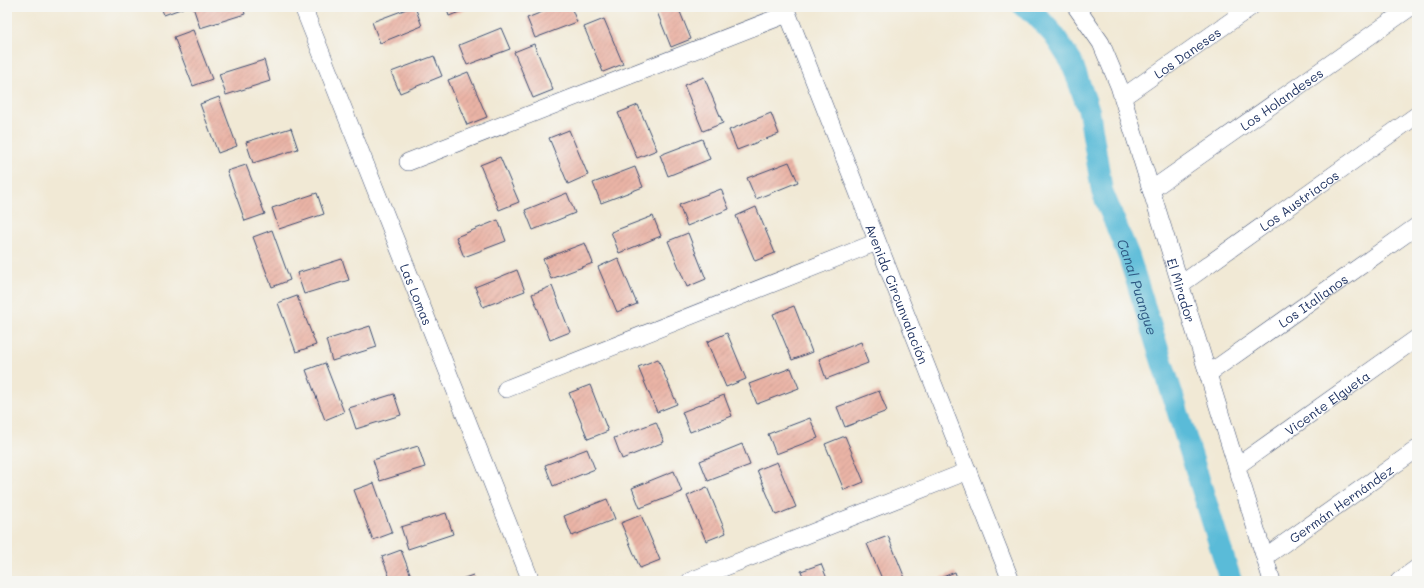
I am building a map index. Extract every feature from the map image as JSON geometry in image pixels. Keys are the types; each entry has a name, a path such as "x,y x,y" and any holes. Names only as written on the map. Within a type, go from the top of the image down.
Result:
{"street":[{"name":"Las Lomas","path":"303,7 531,581"},
{"name":"Los Daneses","path":"1122,98 1251,7"},
{"name":"Los Holandeses","path":"1151,190 1411,7"},
{"path":"408,162 786,10"},
{"name":"Avenida Circunvalación","path":"786,10 1011,581"},
{"name":"El Mirador","path":"1084,10 1107,55 1122,98 1272,581"},
{"name":"Los Austriacos","path":"1180,285 1417,115"},
{"name":"Los Italianos","path":"1208,374 1417,226"},
{"path":"506,389 877,242"},
{"name":"Vicente Elgueta","path":"1237,466 1417,338"},
{"name":"Germán Hernández","path":"1265,557 1417,449"},
{"path":"690,581 968,471"},
{"path":"1399,581 1417,568"}],"building":[{"path":"161,7 183,7 183,8 164,15"},
{"path":"193,7 243,7 245,14 200,28"},
{"path":"415,7 422,26 380,43 372,22"},
{"path":"446,7 472,7 449,16"},
{"path":"555,7 571,7 577,22 535,38 527,18"},
{"path":"655,7 678,7 691,39 671,47"},
{"path":"604,19 623,64 603,72 584,27"},
{"path":"501,28 510,49 467,65 459,45"},
{"path":"193,30 212,79 193,86 174,37"},
{"path":"534,44 553,90 533,98 514,52"},
{"path":"434,56 442,76 400,93 391,72"},
{"path":"264,60 270,81 226,95 219,74"},
{"path":"468,72 487,117 467,125 448,80"},
{"path":"704,77 723,123 703,131 684,85"},
{"path":"219,97 237,146 218,153 200,104"},
{"path":"638,105 657,150 637,158 618,113"},
{"path":"771,113 779,134 737,150 729,130"},
{"path":"291,128 298,149 253,163 246,142"},
{"path":"569,130 588,175 568,184 549,138"},
{"path":"702,139 710,159 668,176 660,155"},
{"path":"500,157 519,202 499,210 480,165"},
{"path":"789,162 798,182 756,199 747,178"},
{"path":"246,165 265,214 245,221 227,171"},
{"path":"635,167 643,187 601,203 593,183"},
{"path":"721,189 729,209 687,226 679,205"},
{"path":"317,193 324,214 279,229 272,208"},
{"path":"567,193 575,213 533,230 525,210"},
{"path":"756,207 775,253 755,261 736,216"},
{"path":"653,216 661,236 619,253 611,232"},
{"path":"498,220 506,241 464,257 456,237"},
{"path":"272,230 290,280 272,287 253,237"},
{"path":"688,233 706,279 687,287 668,241"},
{"path":"585,243 593,263 551,279 543,259"},
{"path":"618,258 637,304 617,312 598,267"},
{"path":"342,259 349,280 304,294 297,273"},
{"path":"517,270 525,291 483,307 475,287"},
{"path":"552,286 570,332 550,340 532,294"},
{"path":"297,296 316,345 296,352 278,303"},
{"path":"794,306 812,352 792,360 773,314"},
{"path":"370,326 377,347 332,361 326,340"},
{"path":"727,333 746,379 726,387 707,342"},
{"path":"861,342 868,363 826,379 819,359"},
{"path":"658,359 677,404 657,412 638,367"},
{"path":"325,363 344,412 325,420 306,370"},
{"path":"791,368 799,388 757,404 749,384"},
{"path":"590,385 608,431 588,439 569,393"},
{"path":"879,391 887,411 845,427 837,407"},
{"path":"394,394 401,415 356,429 349,408"},
{"path":"724,395 732,416 690,432 682,412"},
{"path":"810,418 818,438 776,454 768,434"},
{"path":"656,422 664,442 622,459 614,438"},
{"path":"845,436 864,482 844,490 825,444"},
{"path":"742,444 750,465 708,481 700,461"},
{"path":"418,446 425,467 380,481 373,460"},
{"path":"587,449 595,469 553,486 545,465"},
{"path":"777,462 796,507 776,515 757,470"},
{"path":"674,471 682,492 640,508 632,488"},
{"path":"374,483 392,533 373,540 354,490"},
{"path":"707,487 726,533 706,541 687,496"},
{"path":"607,499 615,519 572,536 564,516"},
{"path":"446,513 453,534 408,549 401,527"},
{"path":"641,515 660,560 640,568 621,523"},
{"path":"888,536 906,581 883,581 867,544"},
{"path":"401,550 413,581 391,581 382,557"},
{"path":"821,564 828,581 805,581 801,571"},
{"path":"955,572 958,581 933,581"},
{"path":"473,575 475,581 456,581"}],"waterway":[{"name":"Canal Puangue","path":"1024,7 1035,14 1054,35 1072,63 1089,111 1102,191 1129,257 1231,581"}]}
